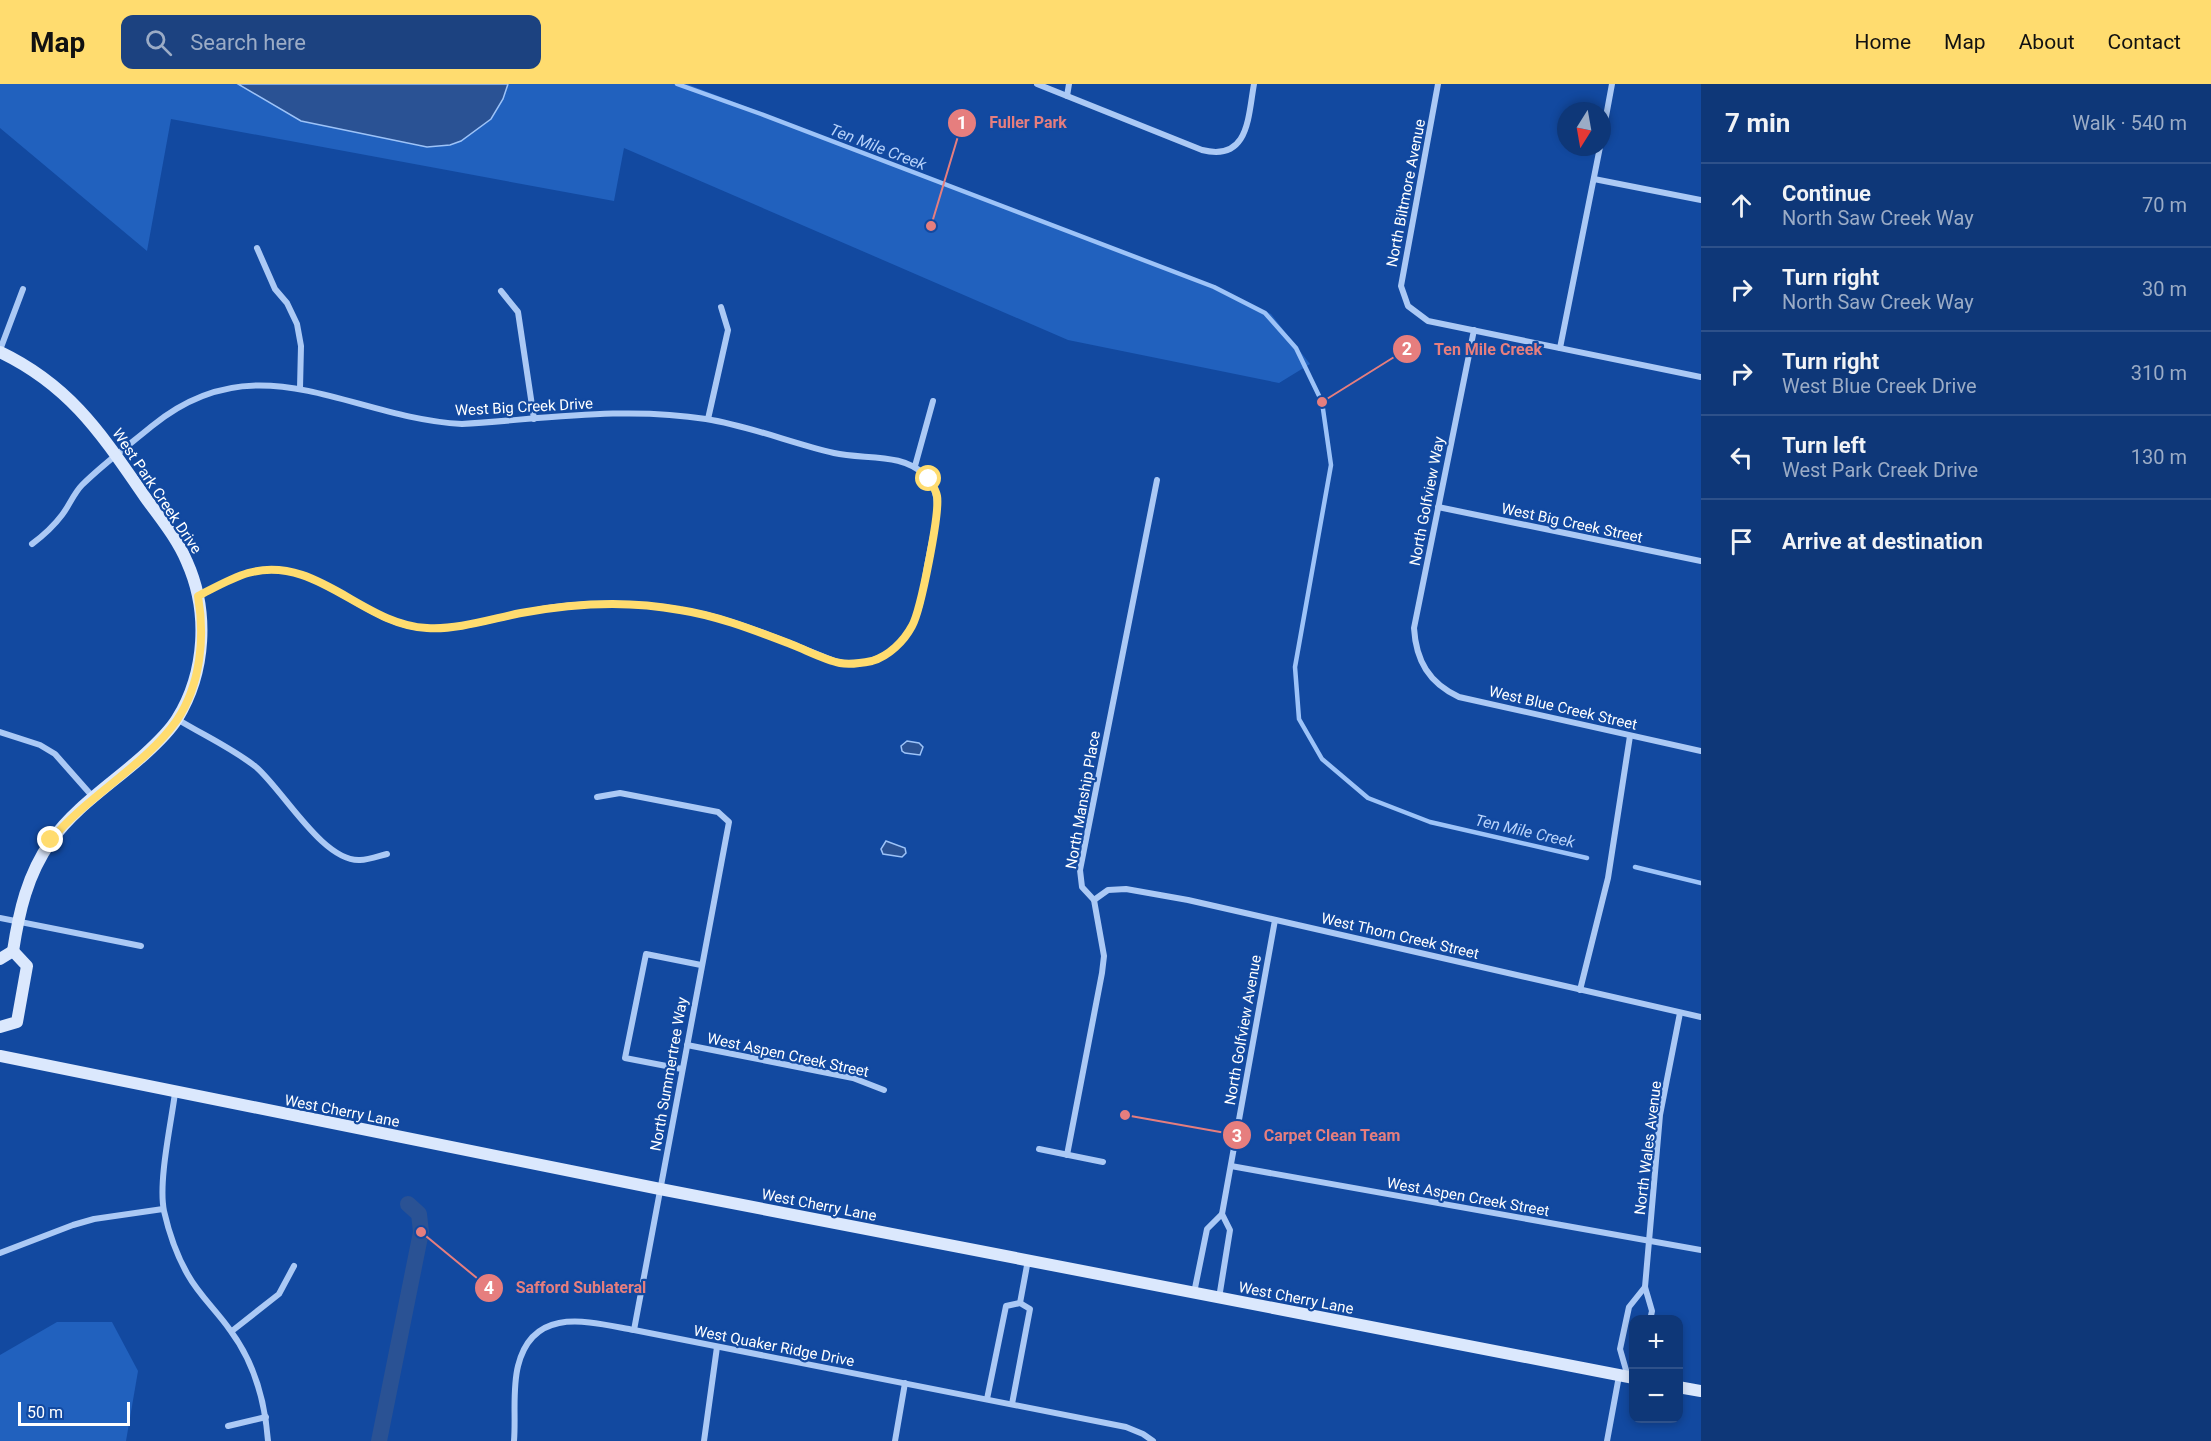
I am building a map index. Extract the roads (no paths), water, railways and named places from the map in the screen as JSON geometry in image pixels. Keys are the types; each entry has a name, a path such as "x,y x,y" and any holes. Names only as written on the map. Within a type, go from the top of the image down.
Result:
{"main road":[{"name":"West Park Creek Drive","path":"0,351 45,378 72,400 96,426 117,455 180,547 194,579 202,631 201,648 193,682 177,719 143,756 62,827 42,855 27,887 13,951"},
{"path":"0,959 13,951 27,966 17,1022 0,1027"},
{"name":"West Cherry Lane","path":"0,1056 660,1190 1028,1260 1218,1299 1629,1375"},
{"path":"1683,1387 1701,1391"}],"street":[{"path":"1037,84 1202,150 1216,153 1227,151 1240,142 1246,129 1254,84"},
{"path":"1066,96 1069,84"},
{"name":"North Biltmore Avenue","path":"1438,84 1401,285 1408,306 1428,321 1474,330"},
{"path":"1609,102 1612,84"},
{"path":"1560,348 1598,156"},
{"path":"1594,179 1701,200"},
{"path":"257,248 275,289 287,303 297,324 301,346 300,388"},
{"name":"West Park Creek Drive","path":"0,351 23,289"},
{"path":"501,291 518,312 534,419"},
{"path":"708,419 728,330 721,307"},
{"path":"1474,330 1701,376"},
{"name":"North Golfview Way","path":"1428,673 1414,643 1413,628 1474,330"},
{"name":"West Big Creek Drive","path":"32,544 47,533 81,486 169,413 217,391 251,385 269,384 300,388 410,417 462,424 624,413 676,415 708,419 837,453 898,460 915,466"},
{"path":"198,596 247,573 281,570 309,576 379,615 412,627 447,627 551,608 594,604 638,604 709,615 750,628 840,663 858,664 874,660 890,652 903,640 913,625 919,609 937,513 937,495 929,479 915,466 933,401"},
{"name":"North Manship Place","path":"1067,1155 1104,956 1094,900 1082,887 1080,870 1157,480"},
{"name":"West Big Creek Street","path":"1438,507 1701,561"},
{"name":"West Blue Creek Street","path":"1428,673 1443,689 1459,697 1701,751"},
{"path":"177,719 257,768 327,846 359,861 387,854"},
{"path":"0,732 40,744 55,754 94,797"},
{"path":"1580,990 1608,878 1630,736"},
{"name":"North Summertree Way","path":"597,797 620,793 718,812 729,822 634,1330"},
{"name":"West Thorn Creek Street","path":"1094,900 1108,890 1126,889 1188,900 1701,1017"},
{"path":"0,918 141,946"},
{"name":"North Golfview Avenue","path":"1194,1294 1207,1229 1222,1214 1275,920"},
{"path":"682,1069 625,1058 646,954 701,965"},
{"name":"North Wales Avenue","path":"1651,1315 1645,1287 1660,1115 1680,1013"},
{"name":"West Aspen Creek Street","path":"687,1045 853,1078 884,1090"},
{"path":"175,1093 164,1172 163,1209 175,1247 189,1277 232,1331 253,1370 266,1417 268,1441"},
{"path":"1039,1149 1103,1162"},
{"name":"West Aspen Creek Street","path":"1231,1166 1701,1250"},
{"path":"0,1253 94,1219 163,1209"},
{"name":"North Golfview Avenue","path":"1218,1299 1230,1230 1222,1214"},
{"path":"1020,1303 1028,1260"},
{"path":"232,1331 279,1294 294,1266"},
{"name":"North Wales Avenue","path":"1607,1441 1629,1375 1620,1349 1629,1307 1645,1287"},
{"path":"987,1399 1006,1306 1020,1303 1030,1309 1012,1404 1126,1427 1153,1441"},
{"name":"West Quaker Ridge Drive","path":"514,1441 518,1365 534,1335 550,1325 567,1320 586,1321 634,1330 1012,1404"},
{"path":"704,1441 717,1347"},
{"path":"895,1441 905,1383"},
{"path":"228,1426 266,1417"}],"waterway":[{"name":"Ten Mile Creek","path":"677,84 1214,287 1265,313 1296,348 1322,402 1331,465 1295,667 1299,719 1322,759 1368,798 1430,822 1587,858"},
{"name":"Ten Mile Creek","path":"1635,867 1701,883"},
{"path":"379,1441 421,1232 419,1214 408,1204"}],"place":[{"name":"Fuller Park","path":"931,226"},
{"name":"Ten Mile Creek","path":"1322,402"},
{"name":"Carpet Clean Team","path":"1125,1115"},
{"name":"Safford Sublateral","path":"421,1232"}]}
